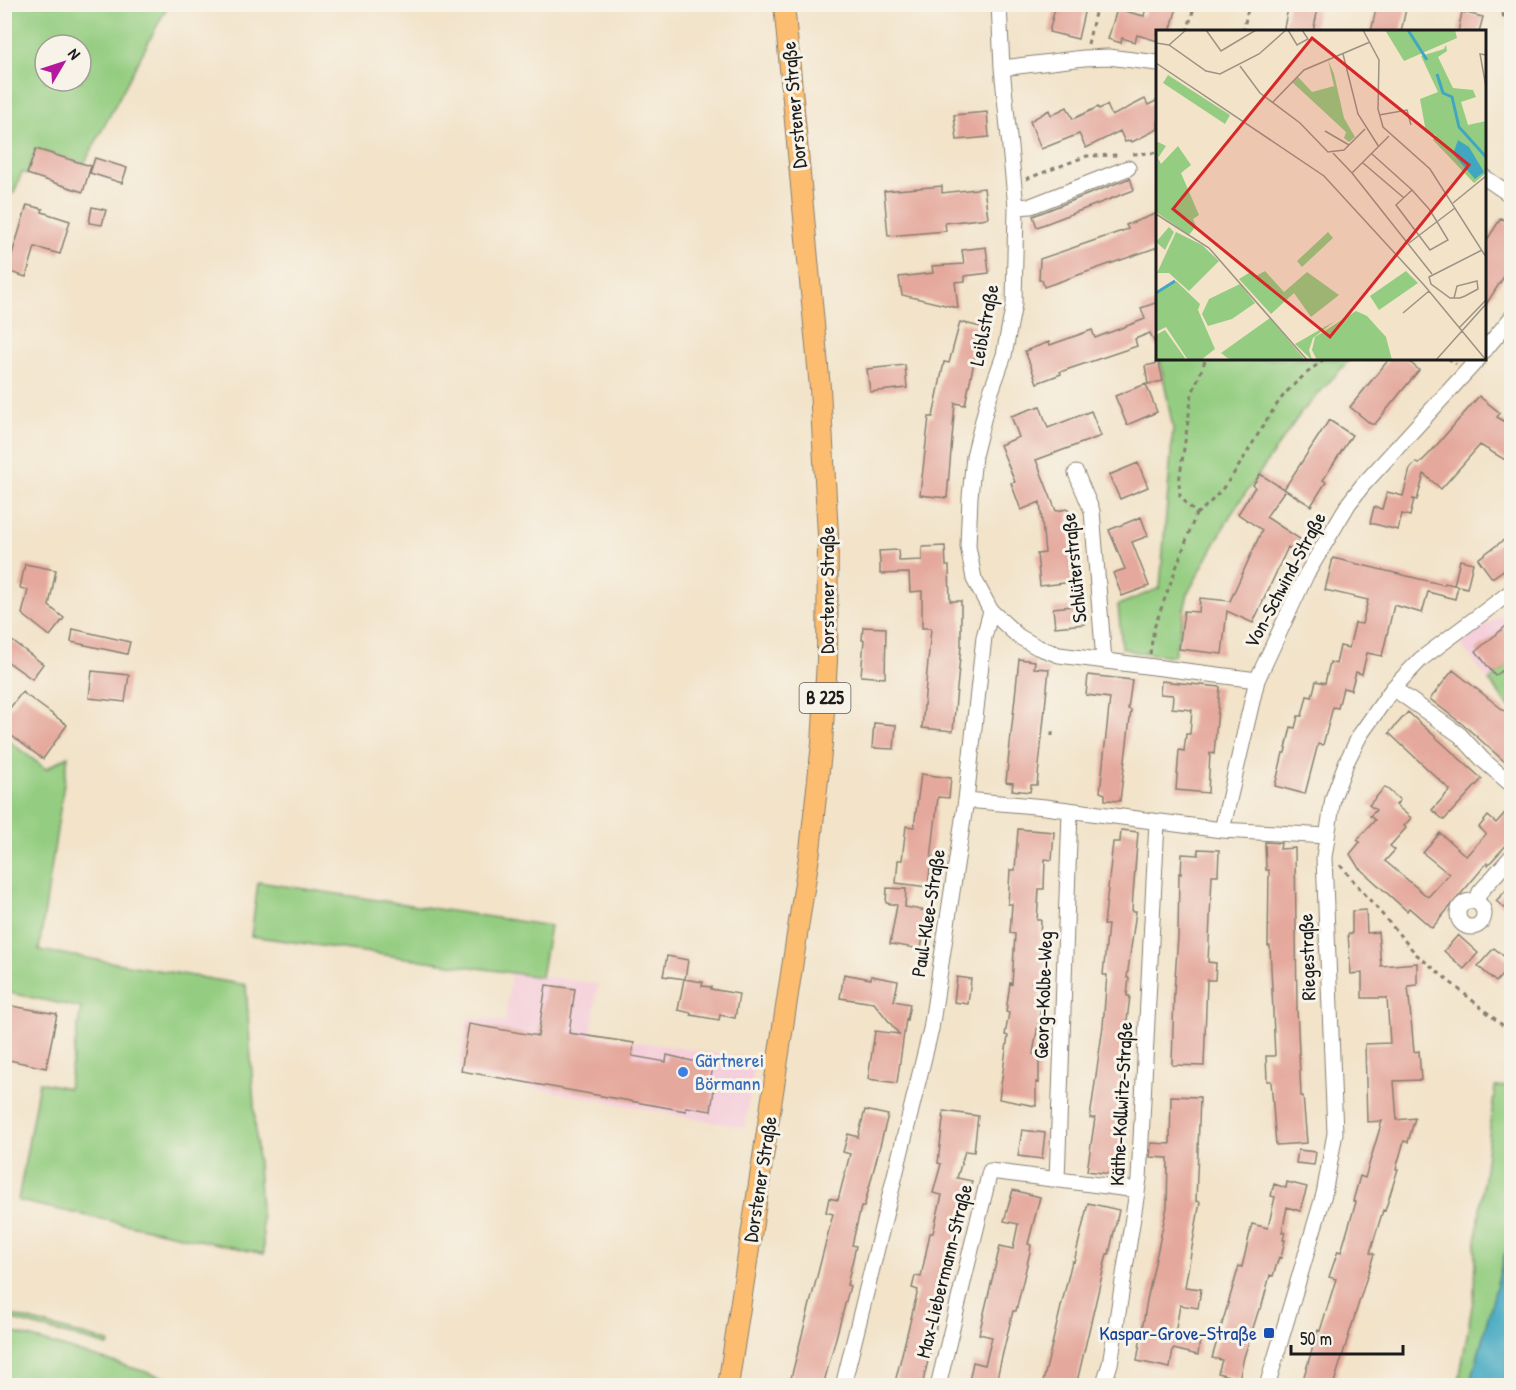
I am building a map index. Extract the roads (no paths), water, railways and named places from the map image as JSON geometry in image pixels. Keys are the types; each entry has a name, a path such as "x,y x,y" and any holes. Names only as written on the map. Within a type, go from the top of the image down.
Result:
{"main road":[{"name":"Dorstener Straße","path":"728,1386 810,850 822,744 827,661 828,535 820,388 784,4"}],"street":[{"name":"Leiblstraße","path":"999,4 1002,68 1016,207 1014,304 1004,355 988,400 974,456 968,546 974,579 991,611 1018,636 1037,647 1059,655 1257,680"},
{"path":"1002,68 1108,57 1156,63"},
{"path":"1016,207 1031,206 1130,161"},
{"path":"1486,178 1512,196"},
{"path":"1486,350 1512,317"},
{"name":"Von-Schwind-Straße","path":"1222,830 1257,680 1306,575 1349,503 1477,360"},
{"name":"Schlüterstraße","path":"1076,473 1092,511 1104,661"},
{"name":"Riegestraße","path":"1267,1386 1324,1194 1335,1132 1324,857 1333,798 1346,763 1360,735 1392,688 1421,659 1512,591"},
{"path":"991,611 984,637 966,800 1222,830 1327,836"},
{"path":"1392,688 1460,735 1483,760 1512,785"},
{"name":"Paul-Klee-Straße","path":"843,1386 931,1029 966,800"},
{"name":"Georg-Kolbe-Weg","path":"1058,1180 1070,812"},
{"name":"Käthe-Kollwitz-Straße","path":"1103,1386 1110,1364 1137,1190 1157,822"},
{"path":"1476,902 1480,892 1512,856"},
{"name":"Max-Liebermann-Straße","path":"938,1386 990,1171 1137,1190"}],"water":[{"path":"1505,1253 1511,1253 1511,1385 1470,1385"}],"place":[{"name":"Gärtnerei Börmann","path":"683,1072"},
{"name":"Kaspar-Grove-Straße","path":"1269,1333"}]}
